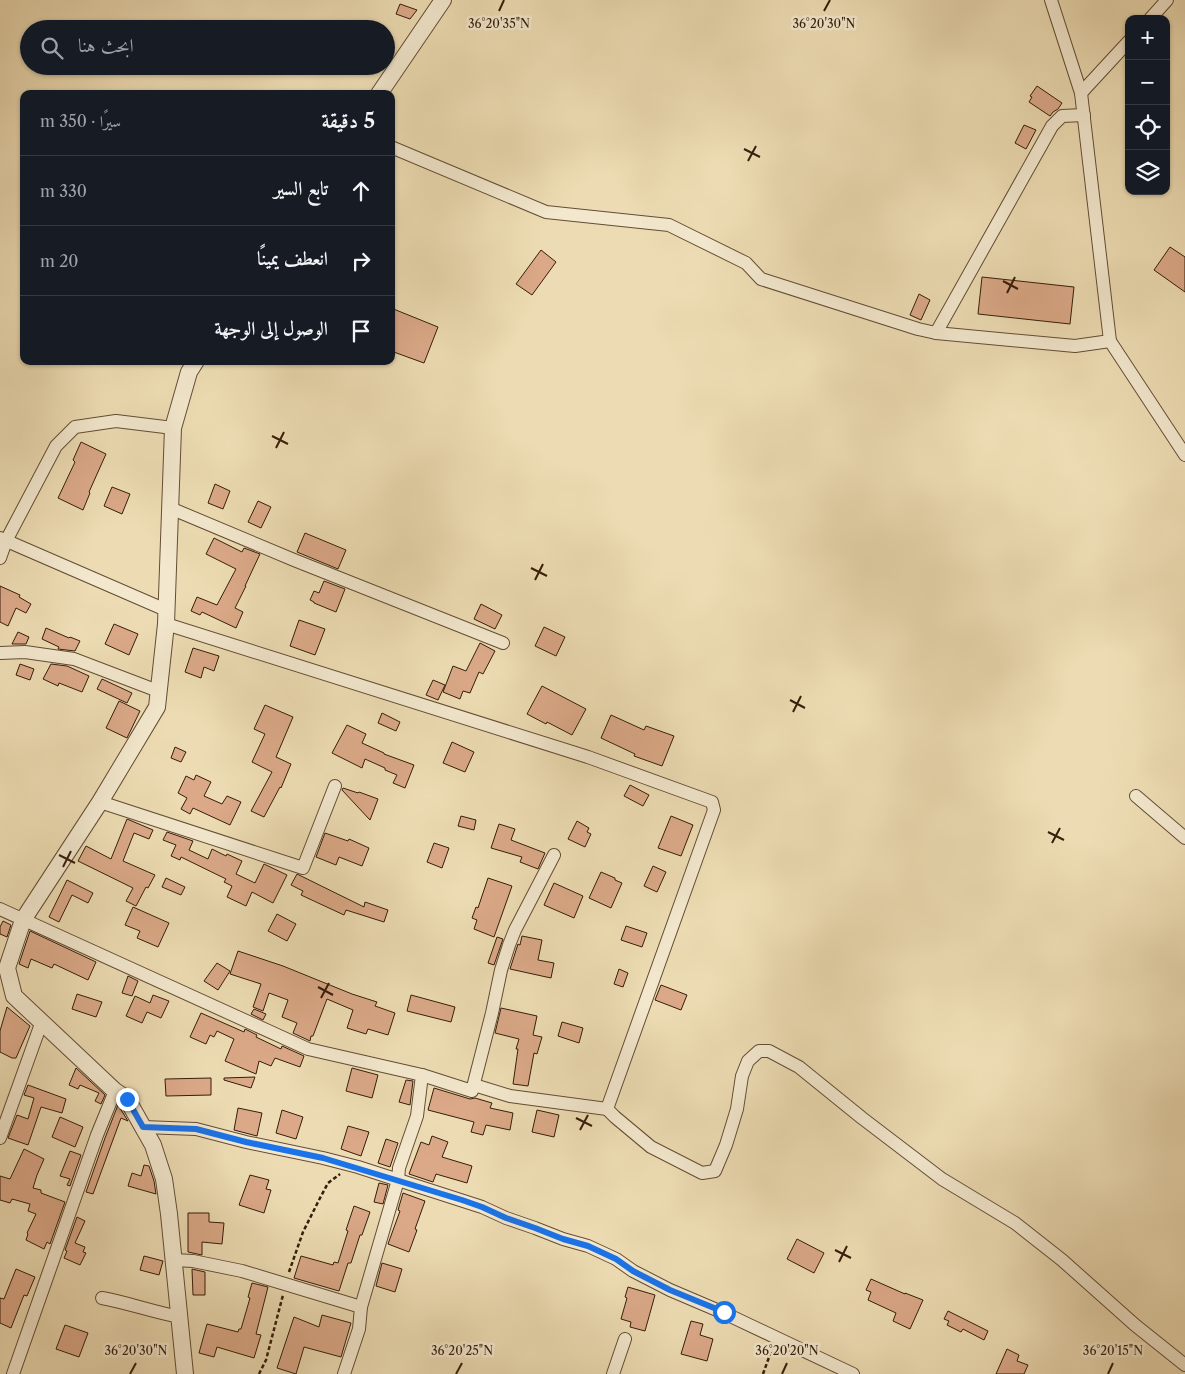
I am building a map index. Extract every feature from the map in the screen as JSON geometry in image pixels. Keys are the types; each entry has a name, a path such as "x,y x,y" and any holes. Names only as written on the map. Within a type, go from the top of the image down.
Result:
{"street":[{"path":"395,70 443,0"},
{"path":"1052,0 1082,93 1110,341 1185,455"},
{"path":"1154,15 1167,0"},
{"path":"1082,93 1125,45"},
{"path":"382,90 392,75"},
{"path":"936,333 1052,126 1062,116 1084,115"},
{"path":"395,149 546,212 669,225 746,263 761,278 904,325 936,333 1075,346 1110,341"},
{"path":"185,1374 164,1180 153,1145 127,1099 115,1091 14,996 5,982 7,968 23,920 100,802 157,707 166,617 174,428 189,372 193,365"},
{"path":"0,558 3,540 56,446 75,427 116,421 174,428"},
{"path":"170,508 503,644"},
{"path":"3,540 166,617 588,757 712,802 714,810 607,1109"},
{"path":"0,653 25,652 74,659 158,692"},
{"path":"100,802 303,868 335,786"},
{"path":"1136,796 1185,838"},
{"path":"0,909 308,1049 422,1075 472,1091 501,970 509,945 554,855"},
{"path":"0,1138 42,1021"},
{"path":"474,1085 510,1096 607,1109 651,1147 702,1173 716,1171 737,1109 742,1076 748,1061 760,1051 769,1051 798,1067 942,1179 1015,1223 1062,1260 1135,1325 1185,1365"},
{"path":"344,1374 359,1328 361,1307 398,1180 399,1168 417,1116 422,1075"},
{"path":"13,1374 97,1135 115,1091"},
{"path":"143,1127 196,1129 246,1142 323,1158 358,1167 475,1204 506,1218 588,1246 616,1259 633,1271 670,1290 724,1312 853,1374"},
{"path":"174,1260 193,1260 214,1264 361,1307"},
{"path":"102,1298 180,1317"},
{"path":"613,1374 625,1339"}],"path":[{"path":"259,1374 266,1360 286,1284 303,1232 328,1183 341,1173 358,1167"},
{"path":"764,1374 776,1337"}],"building":[{"path":"400,4 417,10 410,19 396,14"},
{"path":"1037,86 1062,103 1050,116 1029,102 1032,97 1030,96"},
{"path":"1024,125 1036,130 1026,149 1015,143"},
{"path":"1170,247 1185,257 1185,292 1154,270"},
{"path":"541,250 556,262 532,295 516,284"},
{"path":"982,277 1074,287 1070,324 978,314"},
{"path":"919,294 930,300 921,320 910,315"},
{"path":"395,310 438,327 424,363 395,352"},
{"path":"81,442 106,454 83,510 58,498 75,462 73,460"},
{"path":"215,484 230,491 223,509 208,503"},
{"path":"112,487 130,494 122,514 104,506"},
{"path":"258,501 271,507 261,528 248,522"},
{"path":"305,533 346,550 338,569 297,552"},
{"path":"214,538 242,552 244,548 260,554 235,608 243,612 236,628 202,612 200,615 191,611 197,597 217,605 236,569 206,554"},
{"path":"324,581 345,589 336,612 310,600 314,591 319,593"},
{"path":"0,586 20,595 19,597 31,604 26,613 16,608 8,626 0,622"},
{"path":"481,604 502,615 495,629 474,619"},
{"path":"299,620 325,629 315,655 290,646"},
{"path":"114,624 138,634 129,655 105,644"},
{"path":"544,627 565,637 556,656 535,646"},
{"path":"46,628 80,641 75,651 58,649 59,647 42,639"},
{"path":"18,632 29,637 26,644 12,644"},
{"path":"480,643 495,651 483,674 479,672 470,693 463,691 460,699 443,692 453,666 466,671"},
{"path":"193,648 219,656 214,671 204,667 201,678 185,672"},
{"path":"20,664 34,669 30,680 16,675"},
{"path":"51,664 67,666 89,676 82,692 59,683 58,686 43,679"},
{"path":"102,679 132,693 127,703 97,689"},
{"path":"433,680 445,685 438,700 426,695"},
{"path":"542,686 586,709 572,735 527,714"},
{"path":"119,701 140,711 127,738 106,728"},
{"path":"265,705 293,717 276,757 291,764 281,788 264,817 251,811 272,772 252,762 265,734 254,729"},
{"path":"382,713 400,722 396,731 378,723"},
{"path":"611,715 644,730 646,726 674,736 662,766 634,756 635,754 601,738"},
{"path":"347,725 366,734 362,743 384,754 414,765 405,788 393,783 397,775 385,770 385,768 365,759 362,768 332,753"},
{"path":"452,742 474,752 465,772 443,763"},
{"path":"175,747 186,752 181,762 171,758"},
{"path":"196,775 211,782 204,796 222,804 227,796 241,802 230,825 193,808 190,814 181,809 187,798 178,793 186,776 194,780"},
{"path":"630,785 649,795 643,806 624,796"},
{"path":"343,788 378,799 370,820 342,790"},
{"path":"461,816 476,820 474,830 458,826"},
{"path":"671,816 693,825 681,856 658,848"},
{"path":"127,819 153,830 149,839 134,833 123,861 155,875 136,906 126,901 133,888 78,861 86,846 111,859"},
{"path":"577,821 589,828 587,832 591,834 585,847 568,839"},
{"path":"499,824 515,829 511,840 545,853 538,869 520,862 522,857 491,848"},
{"path":"167,832 193,841 189,850 208,859 212,849 242,861 236,874 255,883 264,864 287,875 273,903 252,892 246,906 227,897 232,886 224,882 226,879 181,857 180,860 171,856 176,845 163,840"},
{"path":"325,833 348,841 349,839 369,848 362,866 339,857 336,865 316,857"},
{"path":"434,843 449,848 442,868 427,862"},
{"path":"653,866 666,872 657,892 644,886"},
{"path":"601,872 622,883 611,908 589,898"},
{"path":"297,874 364,907 365,902 388,910 384,922 346,910 344,915 301,895 303,891 291,885"},
{"path":"166,878 185,887 181,895 162,887"},
{"path":"488,878 512,886 494,937 474,929 477,920 472,918 476,907 478,908"},
{"path":"67,880 93,893 88,903 72,895 59,922 49,917"},
{"path":"554,883 583,896 574,918 544,905"},
{"path":"133,907 169,923 158,947 137,938 140,931 125,925"},
{"path":"277,914 296,924 287,941 268,931"},
{"path":"3,921 11,925 7,937 0,934 0,927"},
{"path":"626,926 647,933 642,947 621,940"},
{"path":"30,931 96,962 88,980 54,964 52,968 31,959 28,968 19,964"},
{"path":"522,936 542,940 538,960 554,963 551,978 510,969"},
{"path":"497,937 503,939 494,965 488,963"},
{"path":"238,951 377,1002 375,1006 395,1013 388,1035 368,1029 366,1034 347,1028 353,1010 327,999 310,1041 293,1033 297,1023 282,1017 288,1000 269,993 263,1011 253,1007 261,984 230,974"},
{"path":"217,963 230,971 218,990 204,981"},
{"path":"619,969 628,973 623,987 614,984"},
{"path":"128,976 138,981 132,996 122,993"},
{"path":"661,985 687,995 681,1010 655,1000"},
{"path":"77,994 102,1002 96,1017 72,1009"},
{"path":"153,995 169,1001 161,1018 147,1012 142,1023 126,1016 135,996 150,1003"},
{"path":"411,995 455,1007 451,1022 407,1011"},
{"path":"7,1007 30,1026 16,1058 0,1052 0,1031"},
{"path":"501,1008 537,1016 533,1035 542,1037 537,1054 534,1053 528,1086 513,1084 518,1049 516,1049 519,1039 495,1033"},
{"path":"254,1009 266,1014 263,1020 251,1014"},
{"path":"201,1013 244,1032 245,1029 257,1035 256,1037 281,1049 282,1046 304,1056 300,1067 275,1058 271,1066 259,1061 256,1074 225,1061 234,1039 217,1031 214,1037 210,1035 206,1044 190,1037"},
{"path":"562,1022 583,1028 579,1043 558,1036"},
{"path":"76,1068 105,1095 101,1104 95,1101 99,1093 80,1085 78,1089 69,1085"},
{"path":"352,1068 378,1075 372,1098 346,1091"},
{"path":"255,1077 251,1088 224,1080 224,1078"},
{"path":"211,1078 211,1095 166,1096 165,1079"},
{"path":"406,1080 413,1081 410,1105 399,1102"},
{"path":"28,1085 66,1099 62,1113 41,1107 28,1145 8,1138 17,1115 28,1119 34,1098 24,1095"},
{"path":"434,1088 470,1099 475,1098 492,1103 490,1108 513,1113 510,1130 486,1125 483,1135 471,1132 474,1122 428,1110"},
{"path":"118,1105 128,1121 121,1118 93,1194 86,1192 105,1138"},
{"path":"238,1108 262,1113 257,1136 234,1130"},
{"path":"282,1110 303,1117 296,1139 276,1133"},
{"path":"537,1110 559,1115 554,1137 532,1132"},
{"path":"60,1117 83,1127 75,1147 52,1137"},
{"path":"348,1126 369,1132 361,1156 341,1149"},
{"path":"432,1136 448,1142 442,1157 472,1166 467,1183 436,1174 433,1182 409,1174 421,1142 429,1145"},
{"path":"386,1139 398,1143 390,1167 378,1163"},
{"path":"24,1149 44,1159 33,1188 65,1202 50,1244 47,1242 44,1249 26,1240 27,1233 36,1214 28,1211 30,1204 12,1199 10,1203 0,1200 0,1176 10,1179"},
{"path":"70,1151 81,1155 70,1186 67,1185 70,1179 60,1176"},
{"path":"144,1165 149,1166 156,1194 128,1186 132,1173 141,1176"},
{"path":"250,1175 269,1180 266,1189 271,1190 264,1213 239,1205"},
{"path":"379,1183 388,1185 383,1204 374,1202"},
{"path":"403,1193 425,1201 409,1252 388,1244 400,1211 398,1210"},
{"path":"354,1206 370,1212 351,1263 348,1263 339,1291 294,1278 301,1256 333,1265 334,1262 338,1263"},
{"path":"188,1213 209,1213 209,1222 224,1223 222,1244 202,1242 202,1255 188,1252"},
{"path":"77,1217 85,1221 75,1243 85,1247 83,1252 86,1253 80,1265 64,1258"},
{"path":"797,1239 824,1253 814,1273 787,1259"},
{"path":"144,1256 163,1261 159,1275 140,1270"},
{"path":"382,1263 402,1269 395,1292 376,1286"},
{"path":"16,1269 35,1277 27,1296 24,1295 11,1328 0,1323 0,1298 4,1299"},
{"path":"192,1269 205,1272 205,1295 193,1295"},
{"path":"871,1279 923,1300 910,1329 893,1321 896,1313 868,1300 871,1292 866,1290"},
{"path":"252,1283 268,1287 256,1334 261,1335 254,1358 217,1347 214,1357 199,1353 207,1324 238,1332 241,1329 250,1298 248,1297"},
{"path":"628,1287 655,1295 645,1331 630,1327 631,1322 621,1319"},
{"path":"948,1311 988,1331 984,1340 963,1329 961,1332 947,1325 949,1321 944,1319"},
{"path":"322,1315 351,1323 341,1357 304,1347 296,1374 277,1368 294,1317 319,1327"},
{"path":"691,1321 703,1324 700,1335 713,1339 707,1361 681,1354"},
{"path":"65,1325 88,1333 79,1357 56,1349"},
{"path":"1007,1349 1019,1355 1017,1361 1028,1365 1024,1374 996,1374"}],"route":[{"path":"127,1099 143,1127 196,1129 246,1142 323,1158 358,1167 462,1200 563,1239 588,1246 616,1259 633,1271 670,1290 724,1312"}]}
